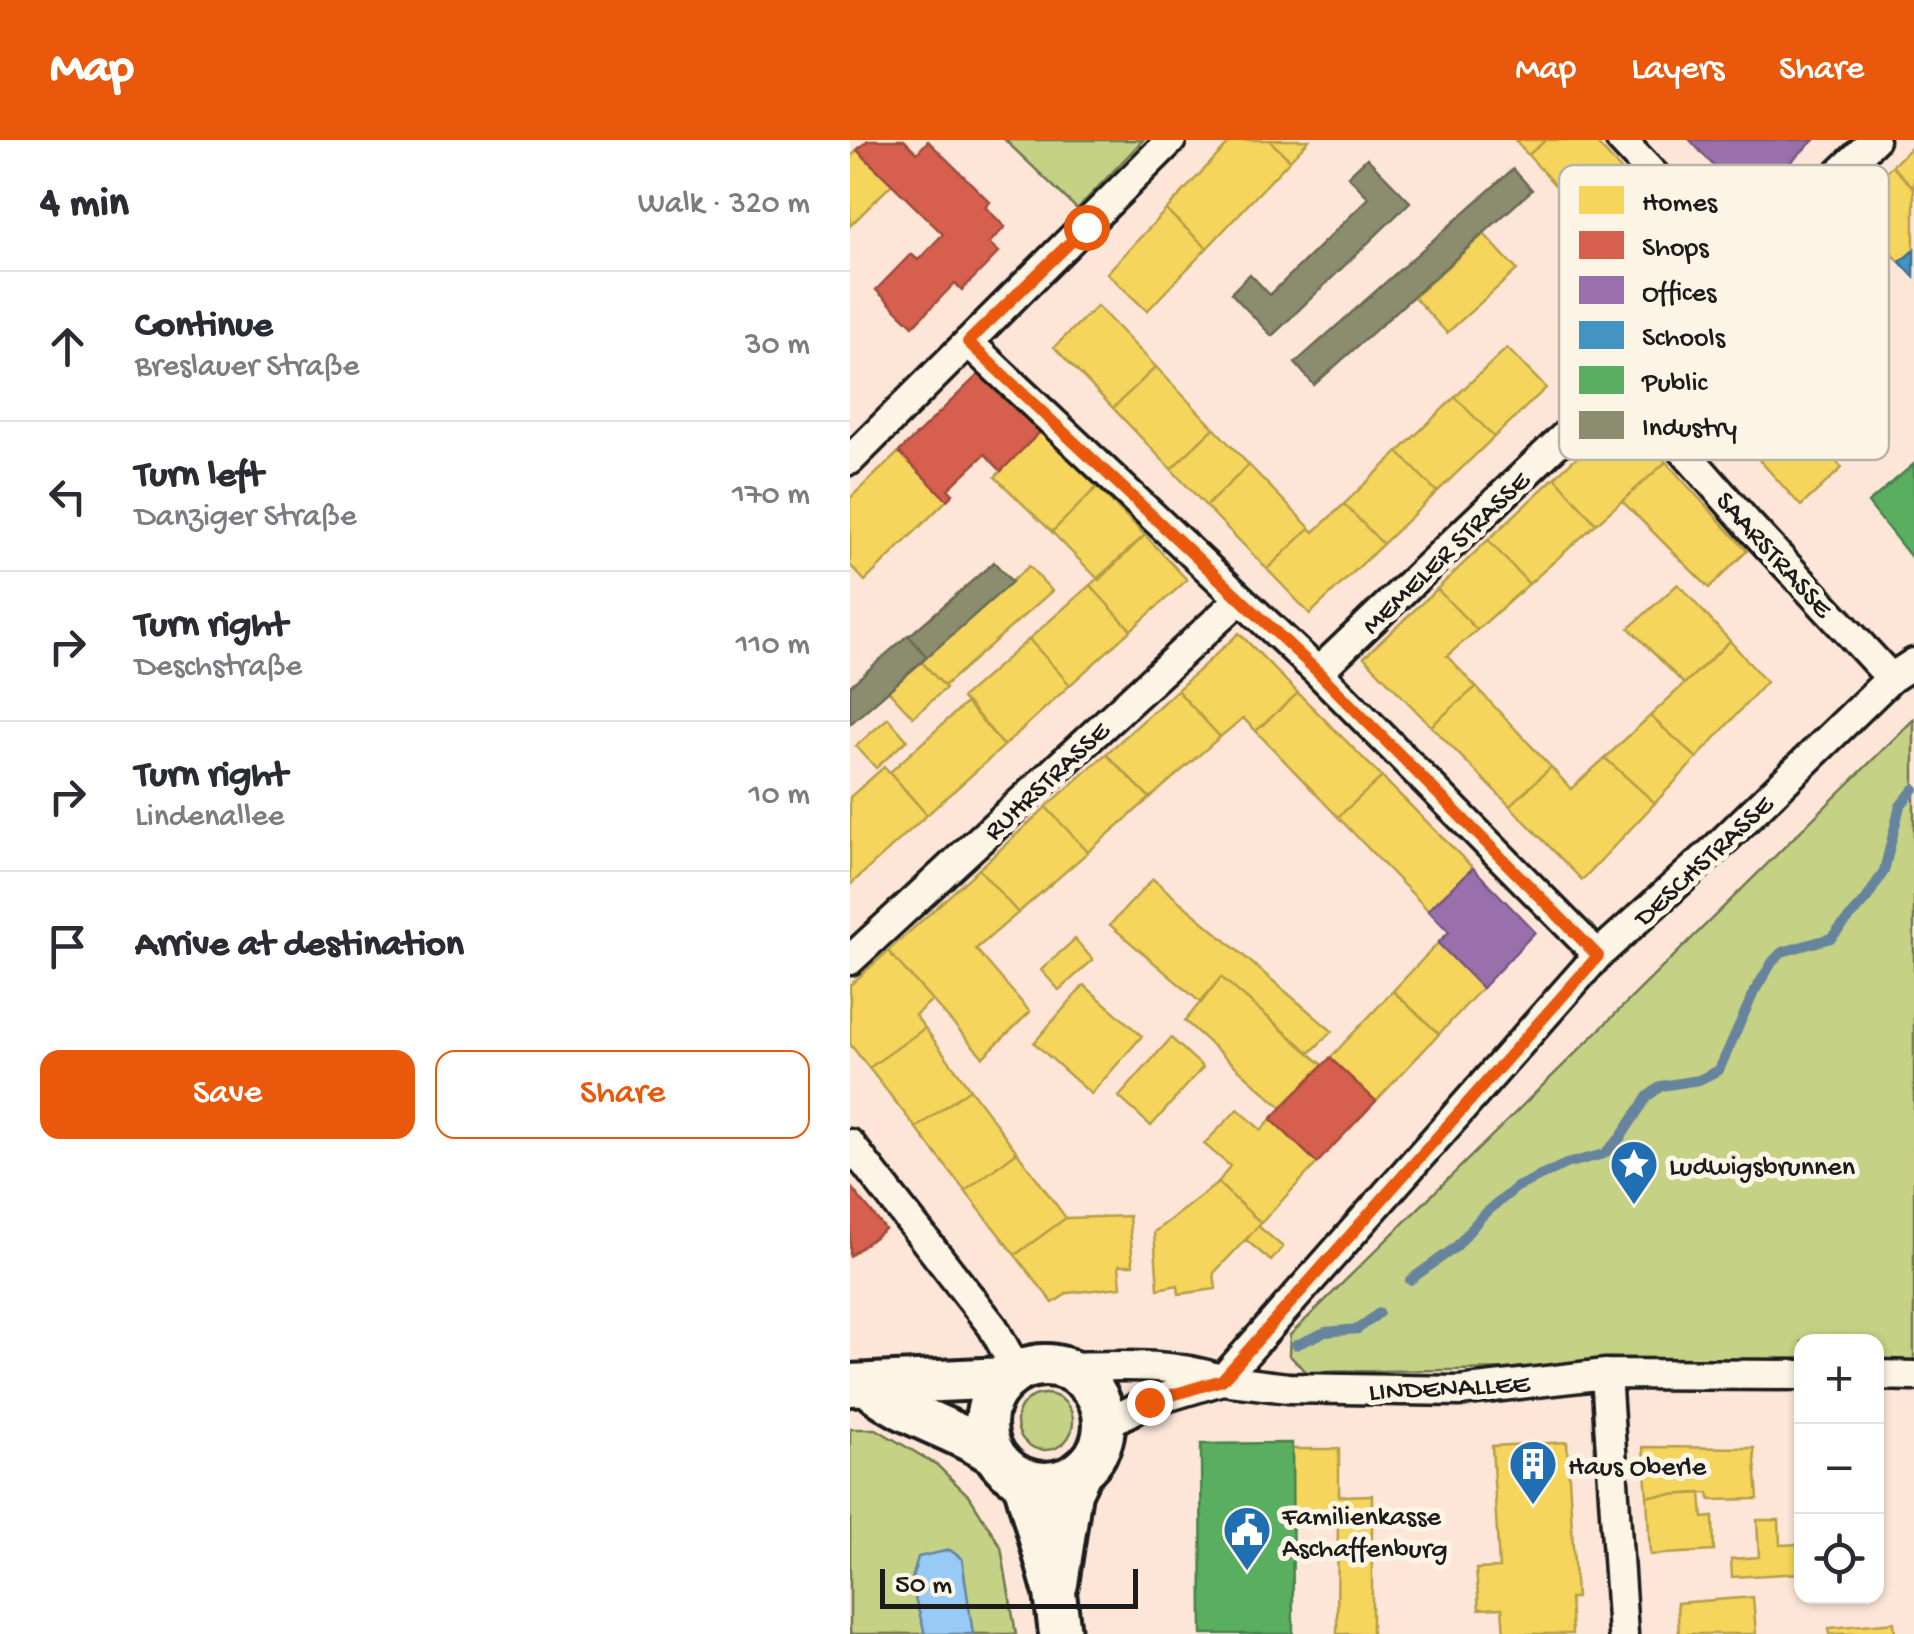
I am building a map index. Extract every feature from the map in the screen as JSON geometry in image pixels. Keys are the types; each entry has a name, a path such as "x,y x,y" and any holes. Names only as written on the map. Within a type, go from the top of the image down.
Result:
{"main road":[{"path":"1049,1364 1082,1375 1093,1389 1102,1405 1102,1442 1081,1471 1050,1484 1006,1466 971,1439 859,1386 1011,1375 1049,1364"},
{"path":"1011,1375 989,1402 985,1435 1026,1489 1056,1592 1060,1634"},
{"path":"1056,1592 1070,1492 1081,1471"}],"street":[{"path":"850,460 1171,140"},
{"path":"1622,140 1645,165"},
{"name":"MEMELER STRASSE","path":"1847,165 1874,140"},
{"path":"968,342 1318,672 1598,956"},
{"name":"MEMELER STRASSE","path":"1318,672 1559,441"},
{"name":"SAARSTRASSE","path":"1692,460 1748,524 1903,670"},
{"name":"RUHRSTRASSE","path":"850,960 1240,599"},
{"name":"DESCHSTRASSE","path":"1222,1380 1598,956 1903,670"},
{"path":"850,1144 993,1326 1011,1375"},
{"path":"1065,1368 1150,1366 1193,1370 1222,1380"},
{"path":"1606,1374 1622,1634"},
{"name":"LINDENALLEE","path":"1104,1424 1149,1402 1222,1380 1288,1388 1459,1390 1606,1374 1794,1375"},
{"path":"1884,1376 1914,1376"}],"green space":[{"path":"1005,140 1143,140 1077,209"},
{"path":"1914,719 1914,1364 1884,1364 1884,1334 1794,1334 1794,1365 1306,1372 1289,1355 1290,1335"},
{"path":"1045,1394 1065,1402 1073,1422 1065,1442 1045,1450 1025,1442 1017,1422 1025,1402"},
{"path":"850,1429 876,1429 937,1465 970,1497 1001,1547 1016,1634 850,1634"}],"water":[{"path":"950,1550 962,1559 973,1634 925,1634 911,1583 918,1557"}],"building: Homes":[{"path":"1232,140 1269,140 1290,160 1207,248 1166,210"},
{"path":"1269,140 1309,140 1290,160"},
{"path":"1515,140 1546,140 1528,155"},
{"path":"1546,140 1594,140 1617,165 1559,165 1559,190 1528,155"},
{"path":"1914,145 1914,188 1892,166"},
{"path":"857,150 892,184 850,226 850,158"},
{"path":"1892,166 1914,188 1914,250 1900,262 1889,250"},
{"path":"1166,210 1207,248 1147,311 1107,273"},
{"path":"1484,234 1517,270 1447,333 1414,297"},
{"path":"1097,306 1156,367 1113,408 1054,347"},
{"path":"1507,348 1546,388 1494,437 1455,397"},
{"path":"1156,367 1214,428 1171,469 1113,408"},
{"path":"1455,397 1494,437 1437,492 1398,452"},
{"path":"1214,428 1249,465 1206,506 1171,469"},
{"path":"1041,431 1097,487 1052,532 995,477"},
{"path":"899,452 947,500 865,581 850,565 850,498"},
{"path":"1398,452 1437,492 1383,544 1344,504"},
{"path":"1573,460 1666,462 1596,524 1555,477"},
{"path":"1759,460 1835,460 1842,468 1801,506"},
{"path":"1666,462 1747,551 1709,588 1622,501"},
{"path":"1249,465 1310,528 1267,569 1206,506"},
{"path":"1555,477 1596,524 1529,584 1488,540"},
{"path":"1097,487 1145,535 1099,580 1052,532"},
{"path":"1344,504 1383,544 1310,614 1267,569 1310,528 1314,532"},
{"path":"1145,535 1187,580 1131,630 1090,585"},
{"path":"1488,540 1529,584 1477,630 1437,589"},
{"path":"1029,566 1052,591 944,686 921,661"},
{"path":"1678,584 1730,641 1684,684 1629,628"},
{"path":"1090,585 1131,630 1070,685 1029,639"},
{"path":"1437,589 1477,630 1447,656 1476,687 1431,726 1364,657"},
{"path":"1239,633 1298,693 1256,731 1243,718 1220,737 1177,690"},
{"path":"1029,639 1070,685 1004,746 962,698"},
{"path":"1730,641 1766,682 1697,758 1650,716"},
{"path":"921,661 946,688 913,717 888,690"},
{"path":"1476,687 1551,767 1510,806 1431,726"},
{"path":"1177,690 1220,737 1150,798 1106,754"},
{"path":"1298,693 1382,777 1338,817 1256,731"},
{"path":"967,702 1004,746 927,815 890,772"},
{"path":"1650,716 1697,758 1655,803 1605,758"},
{"path":"888,718 907,740 876,768 856,746"},
{"path":"1106,754 1150,798 1088,852 1046,807"},
{"path":"1605,758 1655,803 1582,880 1510,806 1551,767 1571,789"},
{"path":"884,767 927,815 850,885 850,797"},
{"path":"1382,777 1473,868 1428,910 1338,817"},
{"path":"1046,807 1088,852 1018,913 979,869"},
{"path":"979,869 1018,913 976,949 1030,1012 983,1057 888,951"},
{"path":"1153,879 1332,1031 1310,1053 1221,977 1201,1003 1110,925"},
{"path":"1075,939 1093,960 1059,990 1041,970"},
{"path":"1438,943 1482,988 1439,1034 1393,991"},
{"path":"888,951 932,1000 915,1015 925,1028 869,1068 850,1044 850,985"},
{"path":"1221,977 1323,1065 1281,1107 1185,1021"},
{"path":"1084,985 1142,1036 1091,1094 1034,1043"},
{"path":"1393,991 1439,1034 1376,1101 1330,1058"},
{"path":"925,1028 970,1089 916,1128 869,1068"},
{"path":"1171,1038 1203,1067 1151,1126 1119,1097"},
{"path":"970,1089 1017,1152 965,1191 916,1128"},
{"path":"1238,1109 1261,1130 1271,1119 1317,1163 1261,1223 1218,1183 1230,1166 1204,1144"},
{"path":"1017,1152 1066,1218 1015,1255 965,1191"},
{"path":"1218,1183 1261,1223 1214,1273 1216,1289 1179,1294 1178,1285 1158,1289 1154,1232"},
{"path":"1129,1216 1133,1265 1119,1265 1121,1287 1068,1293 1053,1303 1015,1255 1066,1218"},
{"path":"1258,1226 1283,1247 1271,1261 1246,1240"},
{"name":"Haus Oberle","path":"1567,1442 1576,1598 1570,1598 1572,1634 1504,1634 1502,1608 1479,1609 1476,1569 1499,1568 1492,1446"},
{"path":"1643,1447 1754,1448 1758,1499 1710,1500 1709,1493 1647,1496"},
{"path":"1292,1449 1339,1449 1339,1496 1372,1495 1372,1634 1337,1634 1338,1509 1292,1510"},
{"path":"1701,1493 1703,1518 1713,1517 1714,1551 1650,1555 1647,1496"},
{"path":"1757,1520 1779,1520 1780,1545 1794,1544 1794,1573 1732,1577 1731,1559 1759,1557"},
{"path":"1753,1597 1756,1634 1679,1634 1677,1603"},
{"path":"1894,1622 1895,1634 1830,1634 1829,1628"}],"building: Shops":[{"path":"868,140 904,140 917,153 928,141 990,202 985,207 1005,227 989,243 999,252 962,290 955,283 913,326 876,290 911,254 918,260 943,234 857,150"},
{"path":"982,371 1041,431 1001,471 985,454 948,489 953,494 947,500 899,452"},
{"path":"1330,1058 1376,1101 1317,1163 1271,1119"},
{"path":"850,1186 885,1229 850,1256"}],"building: Offices":[{"path":"1690,140 1814,140 1787,165 1713,165"},
{"path":"1473,868 1535,932 1482,988 1438,943 1449,932 1428,910"}],"building: Schools":[{"path":"1914,250 1914,277 1900,262"}],"building: Public":[{"path":"1914,464 1914,561 1868,503"},
{"name":"Familienkasse Aschaffenburg","path":"1292,1443 1293,1634 1202,1634 1201,1444"}],"building: Industry":[{"path":"1367,158 1410,202 1272,336 1231,293 1250,274 1270,295 1369,198 1348,176"},
{"path":"1513,169 1532,190 1314,385 1295,363"},
{"path":"994,562 1012,582 927,657 909,636"},
{"path":"908,635 927,657 850,724 850,686"}],"waterway":[{"path":"1410,1280 1456,1247 1482,1216 1517,1187 1566,1164 1604,1154 1621,1137 1647,1097 1661,1086 1699,1080 1719,1070 1754,992 1773,961 1782,952 1831,938 1865,901 1884,871 1900,806 1914,789"},
{"path":"1296,1345 1325,1332 1358,1329 1379,1313"}],"place":[{"name":"Ludwigsbrunnen","path":"1634,1206"},
{"name":"Haus Oberle","path":"1533,1506"},
{"name":"Familienkasse Aschaffenburg","path":"1247,1572"}],"route":[{"path":"1086,227 968,342 1318,672 1598,956 1222,1380 1149,1402"}]}
